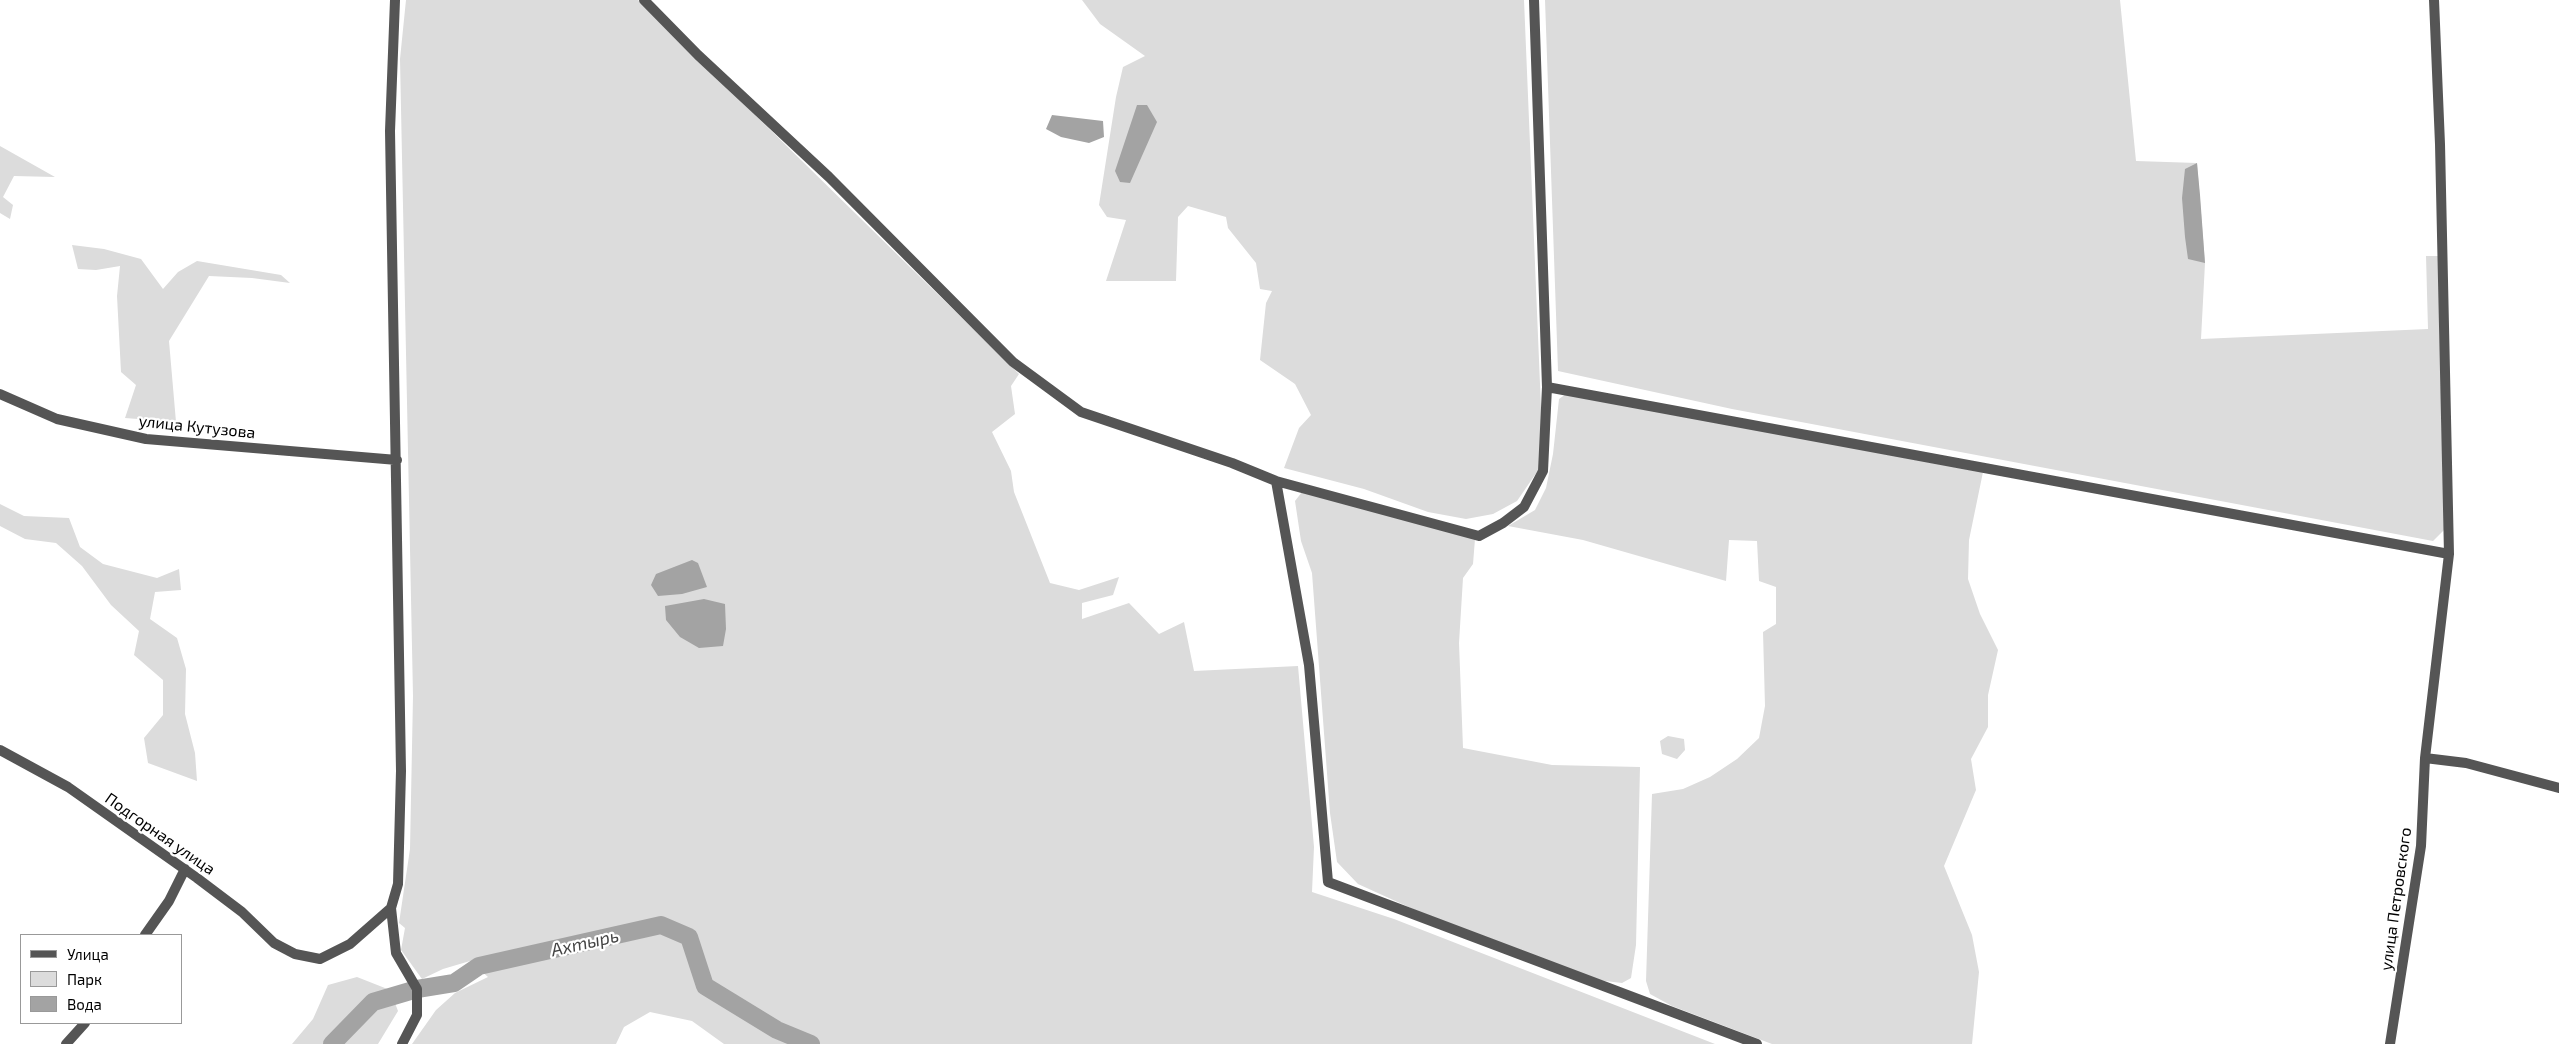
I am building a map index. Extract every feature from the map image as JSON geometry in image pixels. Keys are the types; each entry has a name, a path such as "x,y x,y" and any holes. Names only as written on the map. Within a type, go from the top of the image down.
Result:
{"street":[{"path":"395,0 390,131 397,460 401,840 398,884 391,908 396,953 417,989 417,1015 402,1044"},
{"path":"644,0 698,55 829,177 1012,362 1081,412 1232,463 1276,481 1479,536 1503,523 1524,507 1544,471 1547,386 1534,0"},
{"name":"улица Петровского","path":"2390,1044 2421,846 2425,758 2449,554 2440,144 2434,0"},
{"path":"1547,386 2449,554"},
{"name":"улица Кутузова","path":"0,394 57,420 146,439 397,460"},
{"path":"1276,481 1309,665 1328,882 1757,1044"},
{"name":"Подгорная улица","path":"0,750 68,787 185,869 242,912 274,943 295,954 320,959 350,944 391,908"},
{"path":"2425,758 2466,762 2559,788"},
{"path":"146,934 169,901 185,869"},
{"path":"66,1044 84,1024"}],"green space":[{"path":"406,0 638,0 1019,374 1011,386 1015,414 992,432 1011,471 1014,492 1050,583 1079,590 1119,577 1113,595 1082,603 1082,619 1129,603 1159,634 1184,622 1194,671 1298,666 1314,847 1312,892 1394,919 1715,1044 724,1044 692,1021 650,1012 624,1027 616,1044 412,1044 436,1010 455,993 488,977 470,961 443,969 422,979 401,950 405,928 399,923 410,849 413,696 400,59"},
{"path":"1082,0 1524,0 1542,432 1539,469 1517,501 1493,514 1466,519 1428,512 1364,489 1284,468 1299,428 1311,415 1295,384 1260,360 1266,303 1272,291 1260,289 1256,263 1228,228 1226,217 1188,206 1178,217 1176,281 1106,281 1126,220 1107,217 1099,205 1116,97 1123,67 1145,56 1100,24"},
{"path":"1545,0 2120,0 2136,161 2197,163 2205,263 2201,339 2428,329 2426,256 2438,256 2444,530 2433,541 1732,409 1558,371"},
{"path":"0,146 55,177 14,176 3,197 13,205 10,219 0,213"},
{"path":"72,245 104,249 141,259 163,289 178,272 197,261 281,275 290,283 252,278 209,276 169,341 176,422 125,418 136,385 121,372 117,296 120,266 96,270 78,269"},
{"path":"1566,394 1983,472 1969,540 1968,579 1980,614 1998,650 1988,695 1988,727 1971,759 1976,790 1944,866 1972,935 1979,972 1972,1044 1772,1044 1672,1006 1650,994 1646,981 1652,794 1683,789 1710,777 1737,759 1759,738 1765,706 1763,632 1776,624 1776,587 1759,581 1757,541 1729,540 1726,581 1583,540 1508,526 1535,510 1546,488 1553,454 1559,399"},
{"path":"1302,492 1475,539 1473,564 1463,578 1459,643 1463,748 1552,765 1640,767 1636,945 1631,978 1622,983 1597,980 1424,914 1358,884 1337,862 1330,813 1312,573 1301,541 1295,501"},
{"path":"0,504 24,516 69,518 80,547 103,564 157,578 179,569 181,590 155,592 150,619 177,638 186,669 185,714 195,753 197,781 148,763 144,738 163,715 163,680 134,655 139,631 111,605 82,566 56,543 25,539 0,526"},
{"path":"1668,736 1684,739 1685,750 1677,759 1662,754 1660,741"},
{"path":"357,977 390,990 398,1011 378,1044 292,1044 313,1019 328,985"}],"water":[{"path":"1137,105 1147,105 1157,122 1130,183 1120,182 1115,171"},
{"path":"1052,115 1103,121 1104,137 1089,143 1061,137 1046,129"},
{"path":"2197,163 2205,263 2188,259 2185,237 2182,198 2185,169"},
{"path":"692,560 698,563 707,587 682,594 658,596 651,585 656,574"},
{"path":"704,599 725,604 726,629 723,646 699,648 680,637 666,620 665,606"}],"waterway":[{"name":"Ахтырь","path":"332,1044 373,1002 417,989 454,983 479,966 661,925 689,937 705,986 777,1030 811,1044"}]}
